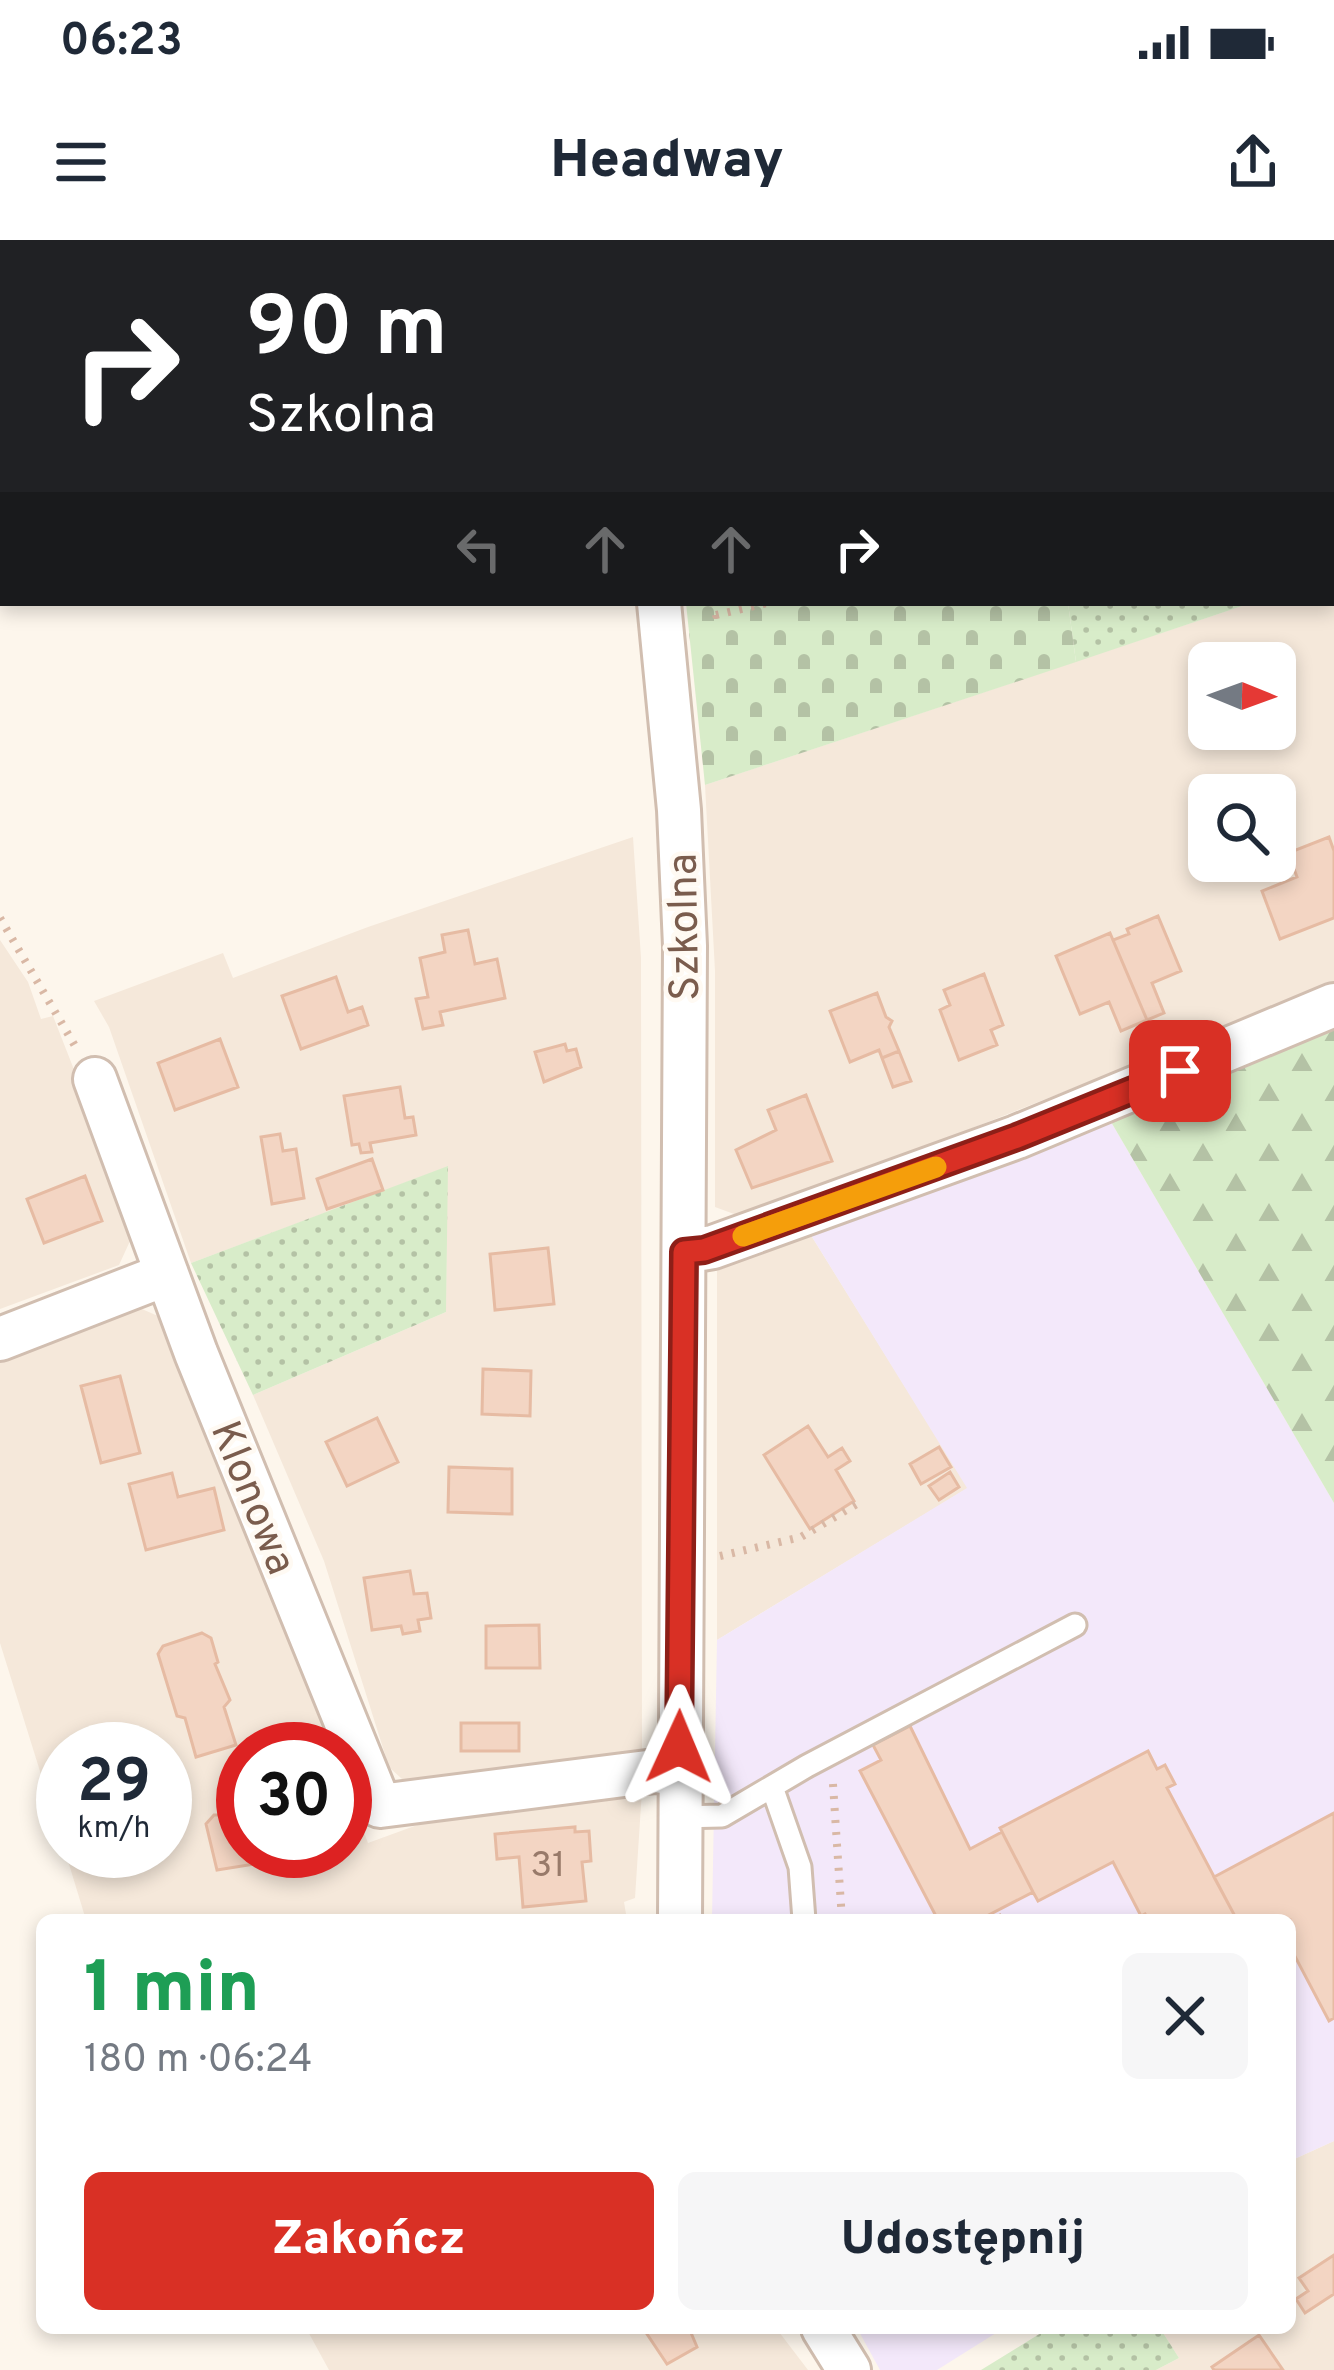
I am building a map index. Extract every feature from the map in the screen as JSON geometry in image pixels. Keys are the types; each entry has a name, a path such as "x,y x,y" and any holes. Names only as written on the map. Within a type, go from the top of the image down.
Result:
{"street":[{"name":"Szkolna","path":"659,606 679,810 685,946 680,1914"},
{"path":"684,1252 704,1250 1017,1137 1334,1005"},
{"name":"Klonowa","path":"95,1078 167,1274 380,1806 655,1772 678,1774"},
{"path":"0,1339 167,1274"},
{"path":"827,2334 848,2370"}],"lane":[{"path":"678,1816 722,1816 825,1756 1075,1625"},
{"path":"772,1787 800,1867 804,1914"}],"path":[{"path":"714,606 716,615 754,606"},
{"path":"0,918 95,1078"},
{"path":"701,1557 801,1537 860,1502"},
{"path":"825,1756 832,1771 842,1914"}],"shaded area":[{"path":"1242,606 1334,606 1334,985 745,1218 715,1207 715,971 705,785"},
{"path":"633,837 641,958 642,1751 415,1791 389,1767 324,1561 253,1395 446,1312 447,1167 191,1263 109,1027 94,1001 223,953 233,978"},
{"path":"0,940 28,982 41,1019 53,1016 136,1228 119,1265 0,1309"},
{"path":"1107,1115 1334,1503 1334,2141 1296,2158 1296,1914 712,1914 717,1640 967,1488 809,1232"},
{"path":"809,1232 968,1488 717,1640 717,1271"},
{"path":"135,1306 174,1323 325,1722 216,1722 216,1878 372,1878 372,1842 420,1824 642,1790 635,1898 624,1902 626,1914 84,1914 73,1878 192,1878 192,1722 36,1722 36,1758 0,1643 0,1357"},
{"path":"1334,2141 1334,2370 1156,2370 1179,2358 1164,2334 1296,2334 1296,2158"},
{"path":"309,2334 781,2334 808,2370 329,2370"},
{"path":"860,2334 994,2334 937,2370 880,2370"}],"green space":[{"path":"686,606 1068,606 1076,662 705,785"},
{"path":"1068,606 1242,606 1076,662"},
{"path":"1334,1023 1334,1503 1107,1115"},
{"path":"448,1166 446,1312 253,1395 191,1263"},
{"path":"1039,2334 1164,2334 1179,2358 1156,2370 981,2370"}],"building":[{"path":"1329,837 1334,851 1334,918 1280,939 1262,891 1296,882 1296,850"},
{"path":"1158,916 1181,971 1152,983 1164,1013 1147,1020 1113,940"},
{"path":"468,930 475,964 497,959 505,998 440,1012 443,1025 423,1029 416,999 428,997 420,958 445,952 442,935"},
{"path":"1110,933 1147,1020 1121,1031 1109,1002 1080,1014 1056,956"},
{"path":"984,974 1003,1025 991,1030 997,1045 959,1060 940,1010 950,1005 944,990"},
{"path":"336,977 348,1012 362,1007 368,1025 301,1049 282,996"},
{"path":"877,993 892,1021 889,1027 899,1051 882,1058 879,1050 850,1062 830,1011"},
{"path":"220,1039 238,1087 175,1110 158,1063"},
{"path":"565,1044 567,1051 576,1049 581,1067 544,1082 535,1052"},
{"path":"899,1051 911,1081 893,1087 882,1058"},
{"path":"400,1087 405,1118 413,1117 416,1135 370,1143 372,1152 361,1153 359,1144 352,1145 344,1096"},
{"path":"806,1095 832,1161 752,1188 736,1150 776,1130 768,1110"},
{"path":"280,1134 283,1151 296,1149 304,1198 272,1204 261,1137"},
{"path":"372,1159 383,1190 327,1209 317,1179"},
{"path":"85,1176 102,1221 44,1243 27,1199"},
{"path":"548,1248 554,1304 495,1310 490,1254"},
{"path":"483,1369 531,1371 530,1416 482,1414"},
{"path":"120,1376 140,1453 101,1463 81,1386"},
{"path":"377,1418 398,1462 347,1486 326,1442"},
{"path":"808,1426 828,1457 842,1448 850,1461 836,1470 854,1501 810,1529 764,1455"},
{"path":"939,1447 951,1467 921,1484 910,1464"},
{"path":"449,1467 512,1469 512,1514 448,1512"},
{"path":"950,1472 959,1487 939,1500 929,1486"},
{"path":"172,1473 178,1497 214,1488 224,1530 146,1550 129,1484"},
{"path":"410,1571 414,1594 427,1593 431,1618 418,1620 420,1631 403,1634 401,1626 372,1630 364,1578"},
{"path":"539,1625 540,1668 486,1668 486,1626"},
{"path":"202,1633 211,1638 215,1664 230,1700 224,1707 229,1722 216,1722 216,1751 196,1757 192,1722 177,1716 158,1654 163,1646"},
{"path":"461,1723 519,1723 519,1751 461,1751"},
{"path":"910,1726 970,1849 1002,1832 1033,1892 991,1914 935,1914 860,1771 881,1760 873,1745"},
{"path":"1148,1751 1157,1769 1165,1765 1175,1784 1167,1788 1234,1914 1140,1914 1113,1862 1038,1901 1000,1828"},
{"path":"1334,1813 1334,2018 1329,2021 1296,1958 1296,1914 1234,1914 1214,1877"},
{"path":"216,1815 216,1866 206,1824"},
{"path":"575,1827 575,1832 589,1831 591,1861 582,1862 586,1901 523,1907 519,1857 497,1859 495,1834"},
{"path":"1334,2255 1334,2294 1305,2313 1296,2299 1308,2291 1299,2278"},
{"path":"647,2334 692,2334 697,2347 667,2364"},
{"path":"1259,2335 1283,2370 1214,2370 1212,2367"}],"slow traffic":[{"path":"743,1236 936,1167"}],"route":[{"path":"679,1747 684,1252 704,1250 1017,1137 1180,1071"}]}
